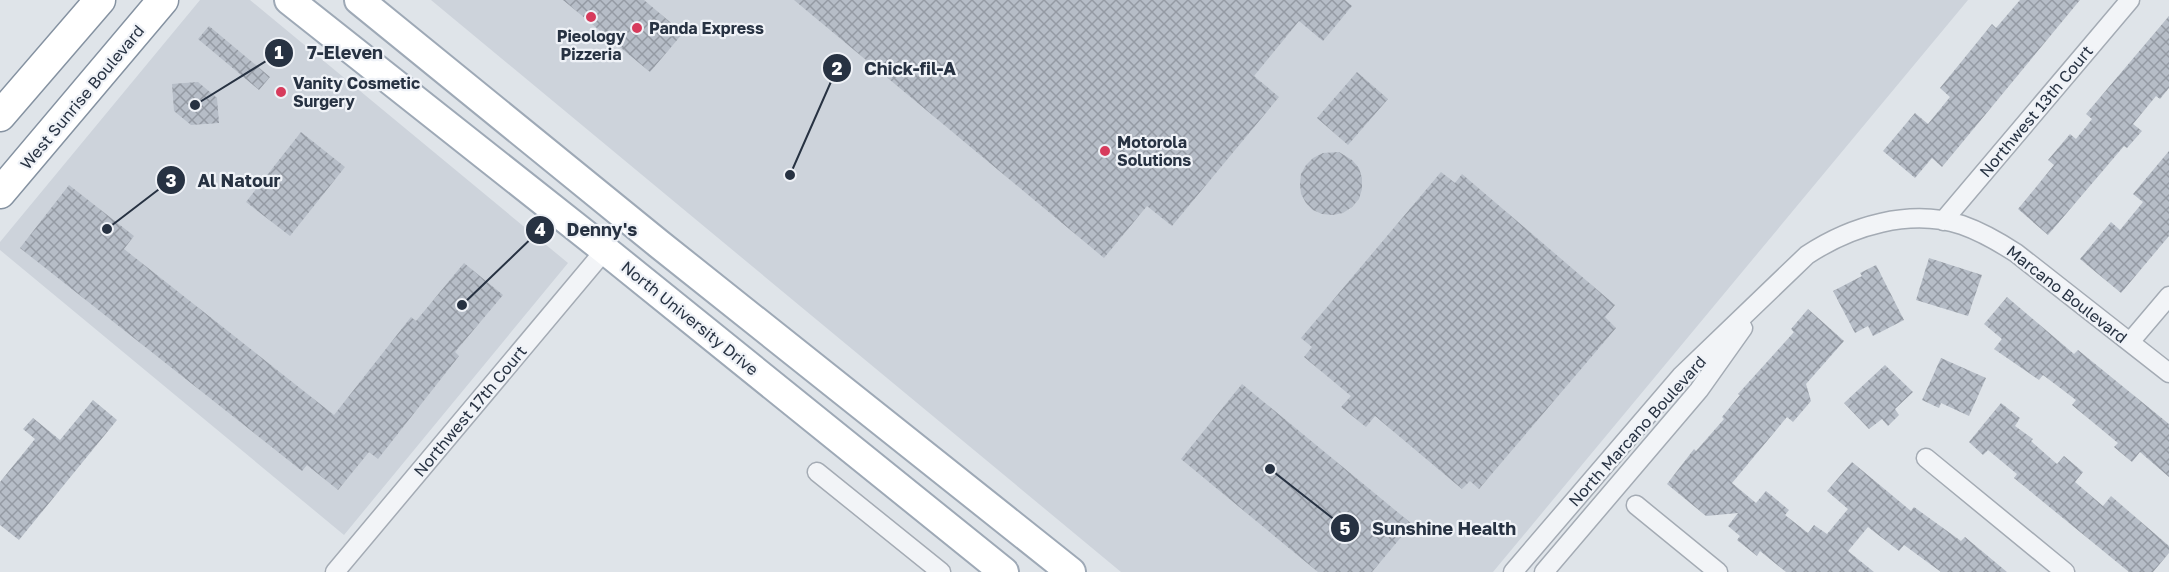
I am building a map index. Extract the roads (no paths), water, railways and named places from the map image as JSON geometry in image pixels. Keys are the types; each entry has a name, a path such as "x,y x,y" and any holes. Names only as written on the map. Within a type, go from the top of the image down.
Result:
{"highway":[{"path":"0,116 100,0"},
{"name":"West Sunrise Boulevard","path":"0,193 163,0"}],"main road":[{"name":"North University Drive","path":"289,0 605,250 1004,572"},
{"path":"359,0 625,214 659,244 1071,572"},
{"path":"555,211 585,221 602,223 625,214"},
{"path":"605,250 625,242 659,244"},
{"path":"943,522 1007,545 1038,546"}],"street":[{"name":"Northwest 13th Court","path":"1943,221 2130,0"},
{"name":"Marcano Boulevard","path":"1854,230 1882,223 1916,219 1961,225 1989,236 2016,253 2169,373"},
{"name":"North Marcano Boulevard","path":"1513,572 1681,376 1807,255 1829,240 1854,230"},
{"name":"Northwest 17th Court","path":"335,572 605,250"},
{"name":"North Marcano Boulevard","path":"1544,572 1699,390 1767,295"},
{"path":"2130,342 2169,296"},
{"path":"1926,458 2065,572"},
{"path":"818,472 941,572"},
{"path":"1636,505 1718,572"}],"place":[{"name":"Pieology Pizzeria","path":"591,17"},
{"name":"Panda Express","path":"637,28"},
{"name":"Vanity Cosmetic Surgery","path":"281,92"},
{"name":"7-Eleven","path":"195,105"},
{"name":"Motorola Solutions","path":"1105,151"},
{"name":"Chick-fil-A","path":"790,175"},
{"name":"Al Natour","path":"107,229"},
{"name":"Denny's","path":"462,305"},
{"name":"Sunshine Health","path":"1270,469"}]}
